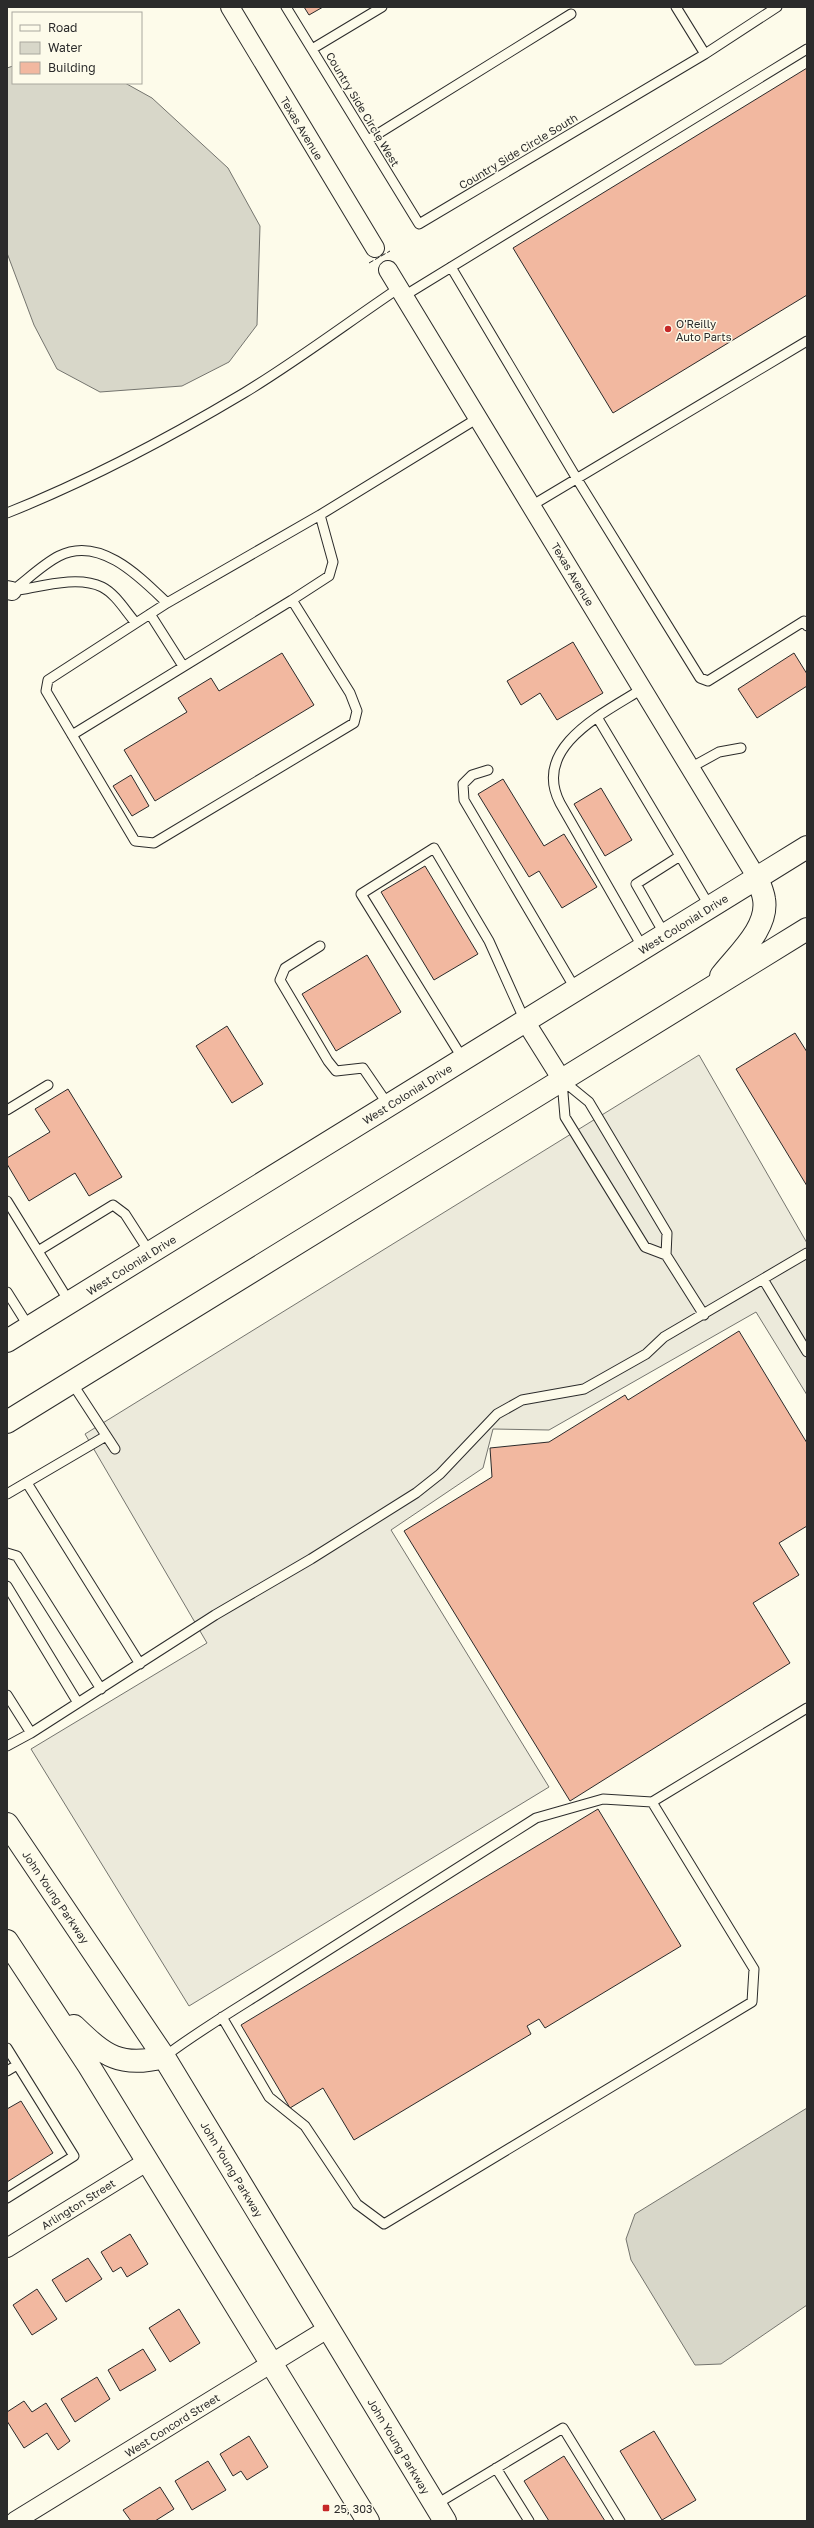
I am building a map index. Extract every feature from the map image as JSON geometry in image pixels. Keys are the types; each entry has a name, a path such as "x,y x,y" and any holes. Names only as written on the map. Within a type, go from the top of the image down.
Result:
{"main road":[{"name":"West Colonial Drive","path":"7,1341 807,847"},
{"path":"710,989 754,935 764,914 764,899 757,878"},
{"path":"7,1422 807,929"},
{"name":"John Young Parkway","path":"7,1824 164,2057 440,2513"},
{"path":"7,1941 49,2002 148,2161 368,2521"},
{"path":"49,2002 95,2046 119,2060 142,2063 164,2057"}],"street":[{"name":"Texas Avenue","path":"230,7 375,248"},
{"name":"Texas Avenue","path":"388,270 757,878"},
{"path":"525,1022 562,1080"},
{"name":"Arlington Street","path":"7,2248 148,2161"},
{"name":"West Concord Street","path":"15,2521 328,2328"}],"lane":[{"name":"Country Side Circle West","path":"286,7 419,224"},
{"path":"312,49 382,7"},
{"path":"676,7 705,54"},
{"name":"Country Side Circle South","path":"419,224 705,54 777,7"},
{"path":"368,140 571,14"},
{"path":"7,513 56,494 140,453 245,392 401,292 452,267 807,49"},
{"path":"452,267 577,479 700,678 708,681 806,622"},
{"path":"531,506 807,342"},
{"path":"292,600 350,693 357,711 354,723 154,843 135,841 46,691 48,680 167,603 320,515 478,418"},
{"path":"72,735 329,576 333,562 320,515"},
{"path":"10,591 60,556 81,550 109,557 132,570 167,603"},
{"path":"10,591 75,582 89,582 103,588 136,623"},
{"path":"150,614 183,666"},
{"path":"642,689 597,717 575,733 558,758 552,776 553,790 643,948"},
{"path":"597,717 710,908"},
{"path":"690,768 719,752 741,748"},
{"path":"488,770 472,775 463,784 464,800 576,990"},
{"path":"463,1060 361,894 434,848 489,941 525,1022"},
{"path":"665,935 636,884 680,856"},
{"path":"320,946 285,968 280,980 328,1061 336,1071 363,1068 389,1106"},
{"path":"562,1080 565,1117 645,1247 666,1255"},
{"path":"562,1080 589,1102 667,1233 666,1255 704,1315"},
{"path":"7,1110 48,1085"},
{"path":"7,1201 70,1303"},
{"path":"38,1251 113,1205 125,1214 150,1253"},
{"path":"7,1746 31,1733 416,1493 440,1474 497,1414 522,1400 584,1389 646,1354 664,1337 704,1315 807,1253"},
{"path":"763,1279 807,1352"},
{"path":"7,1292 30,1327"},
{"path":"72,1383 115,1449"},
{"path":"7,1494 27,1484 106,1436"},
{"path":"27,1484 140,1664"},
{"path":"7,1553 17,1556 101,1689"},
{"path":"7,1586 78,1703"},
{"path":"7,1695 31,1733"},
{"path":"164,2057 222,2017 536,1818 603,1799 652,1802 807,1708"},
{"path":"222,2017 269,2097 305,2126 357,2204 384,2224 752,2002 754,1969 652,1802"},
{"path":"7,2048 74,2156 7,2198"},
{"path":"7,2071 17,2065"},
{"path":"440,2513 496,2468 563,2428 620,2521"},
{"path":"496,2468 529,2521"}],"shaded area":[{"path":"699,1055 807,1243 807,1395 756,1312 549,1430 493,1429 483,1468 391,1530 549,1787 189,2006 31,1749 207,1643 85,1434"}],"water":[{"path":"12,66 12,84 127,84 152,98 228,168 260,226 257,325 229,362 182,386 100,392 57,369 34,325 7,253 7,68"},
{"path":"807,2108 807,2305 721,2364 695,2365 631,2260 626,2239 635,2214"}],"building":[{"path":"304,7 323,7 309,15"},
{"path":"807,68 807,295 613,413 513,248"},
{"path":"573,642 603,693 557,720 540,693 521,705 507,681"},
{"path":"282,653 314,705 155,801 124,750 187,712 178,698 211,678 219,691"},
{"path":"794,653 807,674 807,686 757,718 738,689"},
{"path":"131,775 149,806 132,816 113,786"},
{"path":"503,779 544,846 564,834 597,887 562,908 539,871 529,877 478,794"},
{"path":"601,788 632,840 605,856 574,804"},
{"path":"425,866 478,954 434,980 381,892"},
{"path":"367,955 401,1012 336,1051 302,994"},
{"path":"227,1026 263,1084 232,1103 196,1046"},
{"path":"795,1033 807,1052 807,1186 736,1069"},
{"path":"68,1089 122,1177 89,1196 75,1173 29,1201 7,1164 7,1158 50,1132 35,1109"},
{"path":"739,1331 807,1443 807,1526 779,1543 799,1575 753,1603 790,1663 570,1801 404,1531 492,1477 490,1448 549,1442 625,1395 628,1400"},
{"path":"598,1809 681,1946 545,2028 539,2019 527,2026 531,2034 354,2140 323,2088 290,2108 241,2025"},
{"path":"21,2101 53,2153 7,2182 7,2109"},
{"path":"130,2234 148,2264 127,2277 121,2267 113,2272 101,2252"},
{"path":"88,2258 102,2279 66,2302 52,2280"},
{"path":"37,2289 57,2319 32,2335 13,2305"},
{"path":"179,2309 200,2343 170,2362 149,2328"},
{"path":"143,2349 156,2370 120,2391 108,2370"},
{"path":"97,2377 110,2399 75,2422 61,2399"},
{"path":"24,2401 32,2412 46,2403 70,2441 58,2450 47,2433 24,2448 7,2421 7,2412"},
{"path":"654,2431 696,2500 662,2520 620,2451"},
{"path":"249,2436 268,2467 247,2480 241,2471 233,2476 220,2454"},
{"path":"564,2456 605,2521 549,2521 524,2481"},
{"path":"208,2461 226,2490 192,2510 175,2481"},
{"path":"160,2487 174,2509 155,2521 131,2521 123,2510"}],"fence":[{"path":"369,263 390,251"}],"place":[{"name":"O'Reilly Auto Parts","path":"668,329"},
{"name":"25, 303","path":"326,2508"}]}
